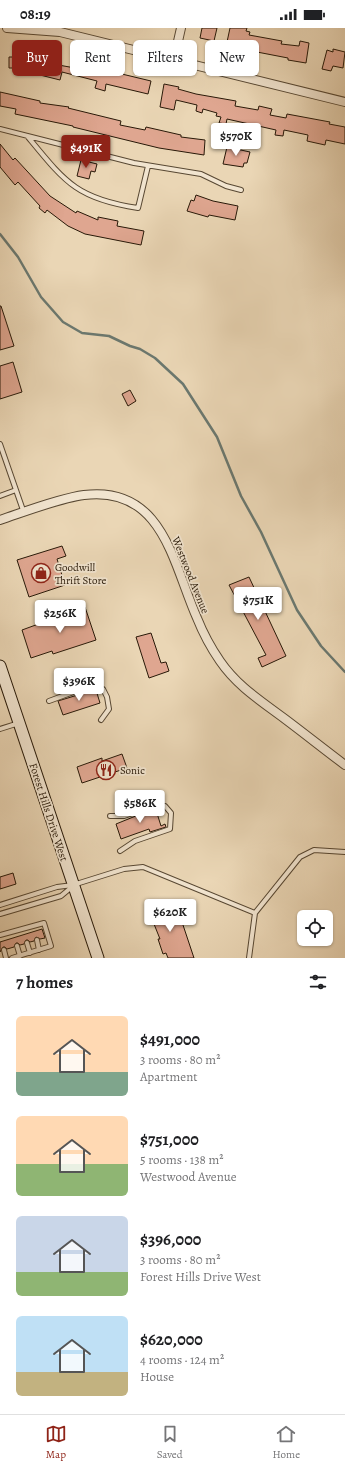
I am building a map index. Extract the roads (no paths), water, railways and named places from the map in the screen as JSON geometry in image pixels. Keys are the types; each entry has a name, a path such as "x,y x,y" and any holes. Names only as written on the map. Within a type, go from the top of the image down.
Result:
{"main road":[{"name":"Forest Hills Drive West","path":"0,666 98,958"}],"street":[{"path":"7,28 60,32 133,49"},
{"path":"178,40 181,28"},
{"path":"197,65 345,102"},
{"name":"Westwood Avenue","path":"0,520 71,497 96,494 118,497 141,508 152,518 163,534 197,619 210,645 224,666 243,688 345,765"}],"lane":[{"path":"0,129 148,166 201,174 226,186 241,190"},
{"path":"28,136 57,172 74,187 94,198 115,204 138,208 148,166"},
{"path":"0,444 24,513"},
{"path":"0,496 16,490"},
{"path":"49,701 87,687 95,686 104,689 108,697 109,709 101,720"},
{"path":"0,729 19,723"},
{"path":"110,816 124,816 151,806 165,806 171,813 170,829 135,841 120,851"},
{"path":"249,958 255,913 300,857 314,850 345,852"},
{"path":"0,905 57,887 73,885 124,869 143,867 255,913"},
{"path":"0,914 61,896 73,885"},
{"path":"0,938 13,932 44,923 51,946 12,958"},
{"path":"33,926 34,932"},
{"path":"22,929 24,935"},
{"path":"13,932 15,938"},
{"path":"37,940 39,950"},
{"path":"27,943 30,953"},
{"path":"17,946 20,956"},
{"path":"4,950 6,958"}],"waterway":[{"path":"0,234 18,257 41,297 63,322 82,333 109,336 140,349 155,358 183,384 217,437 241,496 261,532 297,610 321,646 345,672"}],"place":[{"name":"Goodwill Thrift Store","path":"41,573"},
{"name":"Sonic","path":"106,770"}]}
